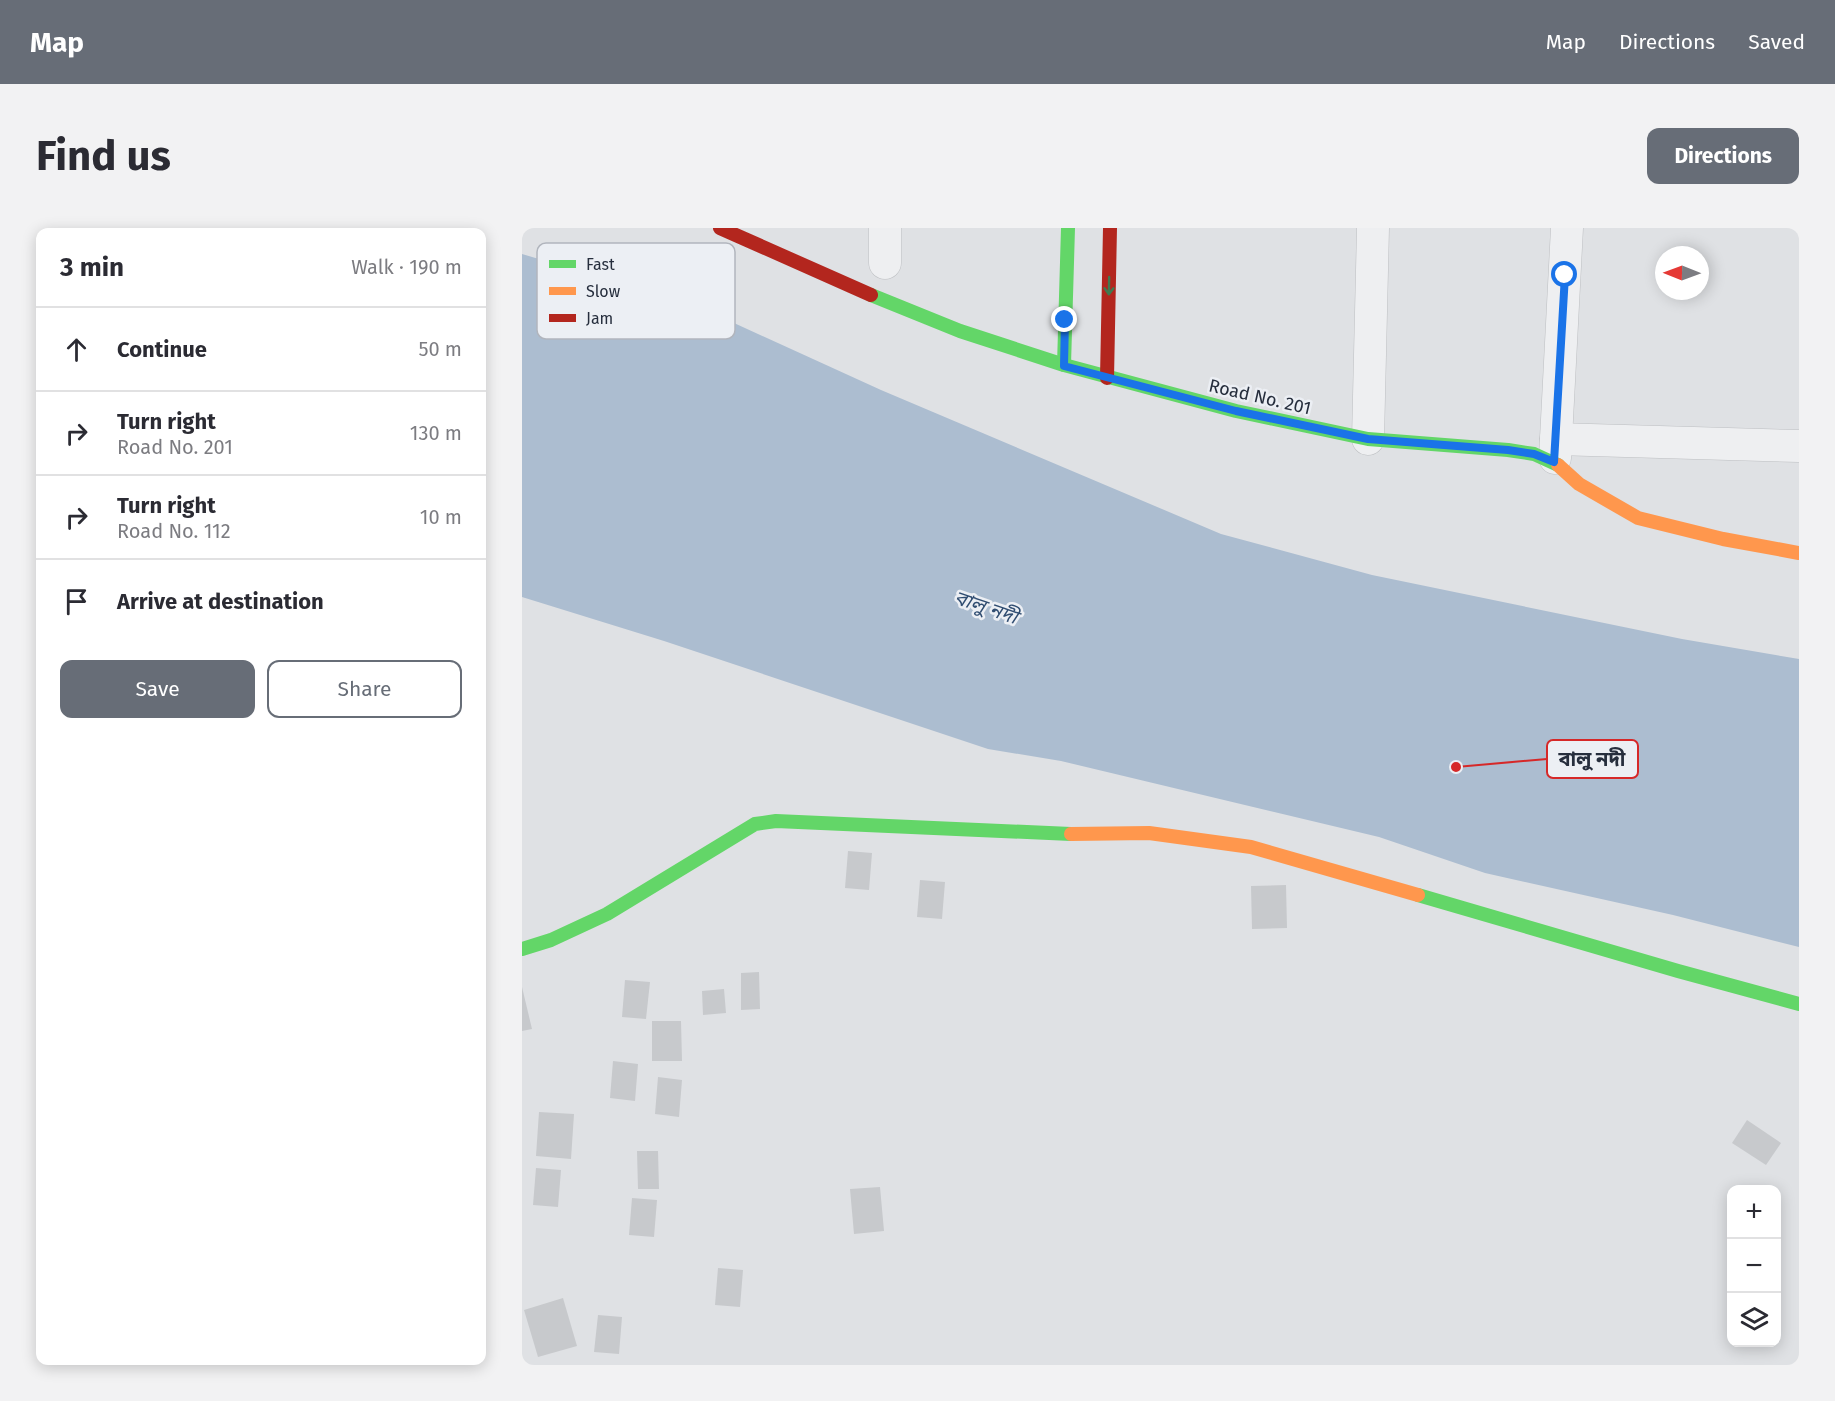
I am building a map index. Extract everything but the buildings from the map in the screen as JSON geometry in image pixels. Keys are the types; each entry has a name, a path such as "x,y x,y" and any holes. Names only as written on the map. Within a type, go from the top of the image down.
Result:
{"street":[{"name":"Road No. 201","path":"720,228 960,331 1064,366 1236,411 1368,439 1534,454 1555,451 1562,467 1579,484 1638,518 1723,539 1799,553"},
{"path":"885,228 885,264"},
{"path":"1064,366 1068,228"},
{"path":"1107,378 1110,228"},
{"path":"1368,439 1373,228"},
{"path":"1567,228 1555,451 1799,446"},
{"path":"522,948 547,942 598,918 738,836 754,824 776,821 1045,834 1149,833 1251,847 1799,1004"}],"water":[{"path":"522,254 537,258 537,339 735,339 735,323 881,390 1221,534 1372,575 1682,639 1799,659 1799,947 1673,915 1485,873 1379,837 1061,761 988,749 664,641 522,597"}],"traffic: fast":[{"path":"1064,365 1068,228"},
{"path":"871,295 960,331 1064,365 1236,411 1368,439 1534,454 1558,465"},
{"path":"522,949 551,940 607,914 755,824 776,821 1071,834"},
{"path":"1418,895 1799,1004"}],"traffic: slow":[{"path":"1558,465 1579,484 1638,518 1723,539 1799,553"},
{"path":"1071,834 1149,833 1251,847 1418,895"}],"traffic: jam":[{"path":"720,228 871,295"},
{"path":"1107,378 1110,228"}],"place":[{"name":"বালু নদী","path":"1456,767"}],"route":[{"path":"1065,320 1064,366 1236,411 1368,439 1508,450 1534,454 1554,462 1565,275"}]}
